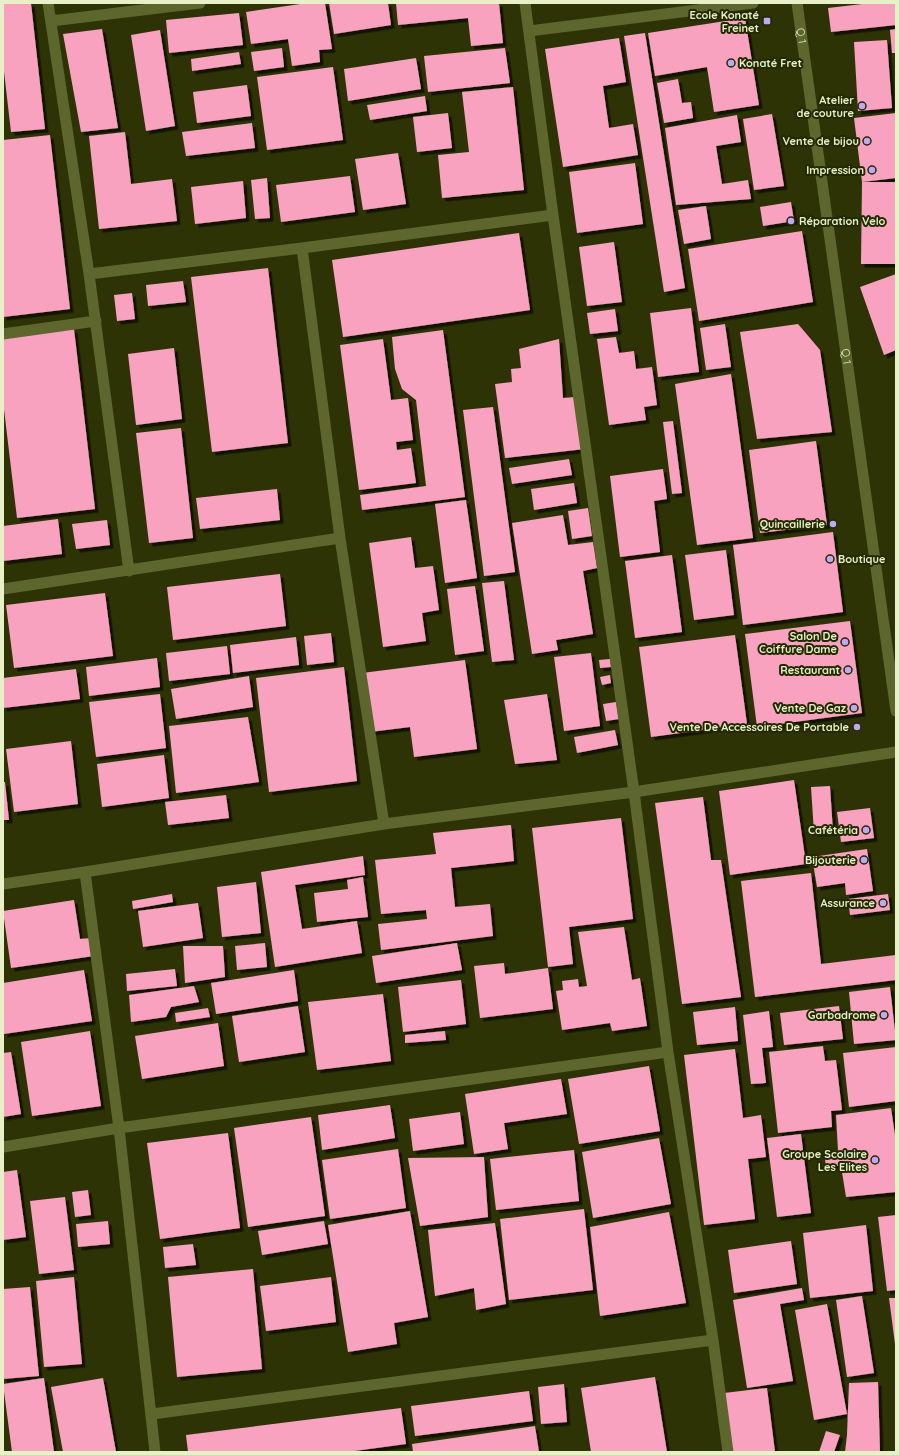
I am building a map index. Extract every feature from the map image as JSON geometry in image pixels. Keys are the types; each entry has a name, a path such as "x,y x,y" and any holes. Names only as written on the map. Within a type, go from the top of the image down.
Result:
{"street":[{"path":"48,3 96,321 129,571"},
{"path":"51,21 200,3"},
{"path":"525,3 553,215 634,792 668,1052 713,1340 728,1452"},
{"path":"529,31 754,3"},
{"name":"Q 1","path":"797,3 896,711"},
{"path":"89,274 553,215"},
{"path":"302,248 340,538 384,824"},
{"path":"3,334 96,321"},
{"path":"3,589 340,538"},
{"path":"3,884 384,824 634,792 896,752"},
{"path":"85,872 118,1128 152,1414 155,1452"},
{"path":"3,1147 118,1128 668,1052"},
{"path":"152,1414 713,1340"}],"building":[{"path":"3,3 31,3 45,129 11,132 3,63"},
{"path":"307,3 325,3 332,49 319,50 320,62 292,66 288,39 251,44 246,12"},
{"path":"329,3 388,3 391,25 334,34"},
{"path":"396,3 499,3 503,43 471,46 468,18 398,25"},
{"path":"871,3 896,3 896,25 831,32 828,8"},
{"path":"239,13 243,45 169,53 166,20"},
{"path":"745,18 759,105 714,112 707,67 655,76 648,33"},
{"path":"102,29 118,128 81,132 63,34"},
{"path":"896,29 896,53 892,53 890,30"},
{"path":"160,30 175,126 146,131 131,35"},
{"path":"645,33 685,288 664,292 624,36"},
{"path":"619,38 626,82 603,86 609,128 633,124 638,155 563,167 545,49"},
{"path":"887,40 892,108 858,111 854,42"},
{"path":"282,48 284,67 254,71 251,52"},
{"path":"505,48 510,83 428,92 424,56"},
{"path":"239,52 241,64 192,71 191,59"},
{"path":"416,58 421,89 348,101 344,69"},
{"path":"333,67 343,140 267,150 257,77"},
{"path":"678,79 682,103 691,102 693,118 664,123 657,83"},
{"path":"247,85 251,116 197,123 193,92"},
{"path":"513,87 524,190 442,198 438,155 469,152 462,92"},
{"path":"425,96 427,111 370,120 367,105"},
{"path":"448,113 452,148 417,152 413,117"},
{"path":"896,113 896,178 862,182 854,118"},
{"path":"772,114 784,186 754,190 743,119"},
{"path":"737,115 741,142 716,146 722,184 748,180 751,199 676,205 665,128"},
{"path":"252,123 255,148 186,156 182,132"},
{"path":"125,132 131,184 172,179 177,221 99,229 89,136"},
{"path":"50,135 70,309 3,317 3,140"},
{"path":"398,153 406,204 363,210 355,159"},
{"path":"635,163 643,224 577,233 569,172"},
{"path":"350,176 355,212 281,222 276,185"},
{"path":"267,178 270,218 255,219 251,180"},
{"path":"243,181 246,218 195,224 191,187"},
{"path":"862,182 896,182 896,264 861,264"},
{"path":"791,202 794,221 763,226 760,207"},
{"path":"706,206 711,239 684,244 678,210"},
{"path":"802,231 813,302 699,321 688,249"},
{"path":"519,233 530,310 343,337 332,260"},
{"path":"614,242 622,302 587,306 579,247"},
{"path":"268,268 288,443 212,452 191,277"},
{"path":"896,274 896,350 884,355 860,287"},
{"path":"183,281 186,302 148,306 146,285"},
{"path":"132,293 135,319 117,321 114,295"},
{"path":"691,308 699,372 658,377 650,313"},
{"path":"615,309 618,331 590,334 587,313"},
{"path":"725,324 731,367 706,370 700,328"},
{"path":"798,324 820,350 832,432 757,439 740,332"},
{"path":"74,329 95,509 17,518 3,401 3,337"},
{"path":"443,330 465,497 362,510 360,495 426,486 416,400 402,389 395,369 392,337"},
{"path":"616,337 619,353 634,351 636,369 652,367 657,405 644,407 646,420 609,425 597,339"},
{"path":"383,339 391,400 408,398 413,440 396,442 397,450 411,448 416,483 359,490 340,345"},
{"path":"559,339 563,398 575,397 585,449 505,458 495,384 512,382 511,369 521,368 519,349"},
{"path":"174,348 182,419 136,425 128,354"},
{"path":"731,374 753,538 697,545 675,384"},
{"path":"493,407 515,572 484,576 463,410"},
{"path":"673,421 682,493 672,494 663,422"},
{"path":"181,428 193,538 149,543 136,433"},
{"path":"816,441 827,525 760,533 749,450"},
{"path":"569,459 572,475 512,484 509,468"},
{"path":"663,469 667,499 654,501 660,552 620,557 610,476"},
{"path":"574,483 577,503 534,510 531,489"},
{"path":"277,489 280,520 200,529 196,498"},
{"path":"466,500 477,578 445,583 435,504"},
{"path":"588,508 592,536 572,539 568,511"},
{"path":"563,515 568,545 593,542 597,568 583,571 593,634 556,640 558,650 532,654 512,523"},
{"path":"58,519 62,554 3,561 3,526"},
{"path":"107,520 110,545 76,549 72,524"},
{"path":"833,532 843,612 743,625 733,545"},
{"path":"411,537 415,568 433,566 439,610 422,613 426,641 383,647 369,543"},
{"path":"726,550 734,615 694,620 685,555"},
{"path":"672,555 682,632 635,638 625,561"},
{"path":"280,574 286,626 173,640 167,587"},
{"path":"504,581 514,660 492,662 482,583"},
{"path":"475,586 484,651 455,655 447,589"},
{"path":"105,593 113,656 14,668 6,605"},
{"path":"850,621 862,713 757,727 745,634"},
{"path":"331,633 334,662 307,665 304,636"},
{"path":"735,635 747,724 651,737 639,647"},
{"path":"296,637 299,665 233,673 230,645"},
{"path":"227,646 230,674 169,681 166,653"},
{"path":"591,653 600,726 564,731 554,657"},
{"path":"157,658 160,687 89,696 86,667"},
{"path":"610,659 611,667 600,668 599,660"},
{"path":"465,660 477,749 414,757 410,727 370,732 362,673"},
{"path":"344,667 357,781 269,792 256,678"},
{"path":"76,669 80,699 3,708 3,678"},
{"path":"610,675 611,683 602,685 600,677"},
{"path":"249,676 253,707 176,719 171,689"},
{"path":"160,694 166,748 96,757 89,702"},
{"path":"547,694 557,760 515,764 504,700"},
{"path":"616,702 619,719 606,721 603,704"},
{"path":"248,717 259,782 176,793 169,726"},
{"path":"615,730 618,745 577,753 574,737"},
{"path":"71,741 78,804 14,812 6,749"},
{"path":"164,755 169,798 102,807 97,764"},
{"path":"794,780 806,864 730,875 719,791"},
{"path":"3,782 5,782 9,820 3,820"},
{"path":"830,786 833,832 814,833 811,787"},
{"path":"226,795 229,818 168,825 165,802"},
{"path":"703,797 711,860 721,860 741,997 682,1004 655,803"},
{"path":"870,808 874,838 841,842 837,812"},
{"path":"621,818 633,919 569,927 573,964 548,967 532,828"},
{"path":"511,825 514,861 451,868 455,907 490,904 493,936 381,950 378,924 427,919 426,910 381,914 375,860 436,854 433,833"},
{"path":"867,849 873,891 846,895 845,883 817,887 812,857"},
{"path":"363,856 365,875 295,885 302,929 357,921 362,953 275,967 261,872"},
{"path":"811,873 821,964 896,955 896,980 755,997 741,881"},
{"path":"363,877 368,917 317,922 314,893 348,889 347,880"},
{"path":"256,882 261,933 222,937 217,887"},
{"path":"172,894 173,902 133,909 132,901"},
{"path":"888,894 890,910 850,915 848,899"},
{"path":"74,900 80,939 91,938 94,956 11,968 3,911"},
{"path":"198,903 203,938 143,947 138,911"},
{"path":"624,927 632,980 640,978 647,1026 612,1031 610,1023 562,1030 556,991 563,990 562,981 578,979 579,987 587,986 578,932"},
{"path":"265,943 267,967 237,970 235,946"},
{"path":"457,943 462,970 376,983 372,956"},
{"path":"183,946 223,946 225,977 185,983"},
{"path":"504,963 505,974 548,968 553,1009 480,1018 474,966"},
{"path":"175,969 177,986 127,991 126,974"},
{"path":"84,970 92,1021 4,1034 3,983"},
{"path":"294,970 298,1001 216,1014 211,983"},
{"path":"461,980 466,1024 403,1032 398,987"},
{"path":"194,986 199,1002 171,1007 166,1017 131,1022 129,995"},
{"path":"890,987 896,1040 854,1044 849,992"},
{"path":"383,994 391,1061 317,1070 308,1002"},
{"path":"298,1006 305,1052 239,1062 232,1016"},
{"path":"839,1006 843,1039 784,1045 780,1013"},
{"path":"735,1007 738,1041 697,1045 693,1012"},
{"path":"208,1008 210,1017 176,1022 175,1013"},
{"path":"769,1011 773,1047 762,1048 766,1083 751,1084 743,1015"},
{"path":"218,1023 224,1066 142,1079 135,1036"},
{"path":"90,1031 101,1106 32,1116 21,1042"},
{"path":"445,1031 446,1040 405,1043 405,1035"},
{"path":"823,1046 825,1061 836,1060 842,1110 831,1111 832,1127 778,1133 769,1052"},
{"path":"896,1047 896,1101 849,1107 843,1053"},
{"path":"735,1049 743,1118 761,1115 766,1157 748,1159 755,1219 704,1225 684,1055"},
{"path":"11,1052 21,1114 3,1117 3,1053"},
{"path":"649,1066 660,1131 579,1144 568,1079"},
{"path":"561,1079 567,1114 504,1123 508,1149 474,1154 465,1094"},
{"path":"390,1105 395,1138 322,1150 318,1115"},
{"path":"891,1108 896,1142 896,1192 846,1197 841,1166 826,1166 824,1153 838,1151 836,1115"},
{"path":"460,1112 464,1144 413,1151 409,1119"},
{"path":"311,1117 325,1216 248,1227 234,1128"},
{"path":"228,1133 240,1228 160,1239 147,1143"},
{"path":"801,1134 811,1213 777,1217 767,1138"},
{"path":"659,1138 671,1204 593,1218 582,1152"},
{"path":"398,1149 406,1208 330,1219 322,1160"},
{"path":"574,1150 579,1201 496,1210 490,1159"},
{"path":"484,1157 488,1217 420,1226 408,1158"},
{"path":"17,1170 26,1237 3,1240 3,1172"},
{"path":"88,1190 91,1215 75,1217 72,1192"},
{"path":"65,1197 74,1270 39,1274 30,1201"},
{"path":"584,1209 593,1290 509,1300 500,1219"},
{"path":"410,1211 428,1317 394,1323 397,1344 348,1352 328,1225"},
{"path":"669,1212 686,1303 600,1316 590,1227"},
{"path":"896,1215 896,1290 887,1291 878,1217"},
{"path":"108,1221 110,1244 78,1247 76,1224"},
{"path":"324,1221 328,1244 262,1255 258,1231"},
{"path":"495,1223 506,1304 476,1310 474,1288 435,1296 428,1230"},
{"path":"866,1225 873,1291 810,1298 803,1233"},
{"path":"791,1241 797,1284 734,1293 728,1250"},
{"path":"193,1244 196,1265 165,1268 163,1247"},
{"path":"253,1269 262,1369 177,1377 168,1277"},
{"path":"74,1277 82,1364 44,1367 36,1281"},
{"path":"331,1277 336,1322 266,1331 260,1286"},
{"path":"30,1287 39,1376 3,1379 3,1289"},
{"path":"802,1288 804,1300 780,1304 793,1381 747,1388 733,1300"},
{"path":"862,1296 874,1373 847,1377 836,1300"},
{"path":"889,1298 896,1298 896,1344 895,1344"},
{"path":"827,1304 847,1414 814,1420 795,1310"},
{"path":"655,1377 667,1452 591,1452 581,1388"},
{"path":"44,1378 54,1452 12,1452 3,1384"},
{"path":"103,1378 116,1452 63,1452 51,1387"},
{"path":"878,1382 880,1452 845,1452 849,1383"},
{"path":"564,1384 567,1422 541,1424 538,1387"},
{"path":"767,1388 775,1452 732,1452 724,1393"},
{"path":"529,1391 533,1421 415,1436 411,1406"},
{"path":"401,1408 406,1444 347,1452 188,1452 186,1435"},
{"path":"535,1426 539,1452 413,1452 412,1444"},
{"path":"826,1431 840,1435 834,1452 819,1452"}],"place":[{"name":"Ecole Konaté Freinet","path":"767,21"},
{"name":"Konaté Fret","path":"731,63"},
{"name":"Atelier de couture","path":"862,106"},
{"name":"Vente de bijou","path":"867,141"},
{"name":"Impression","path":"872,170"},
{"name":"Réparation Velo","path":"791,221"},
{"name":"Quincaillerie","path":"833,524"},
{"name":"Boutique","path":"830,559"},
{"name":"Salon De Coiffure Dame","path":"845,642"},
{"name":"Restaurant","path":"848,670"},
{"name":"Vente De Gaz","path":"854,708"},
{"name":"Vente De Accessoires De Portable","path":"857,727"},
{"name":"Cafétéria","path":"866,830"},
{"name":"Bijouterie","path":"864,860"},
{"name":"Assurance","path":"883,903"},
{"name":"Garbadrome","path":"884,1015"},
{"name":"Groupe Scolaire Les Elites","path":"875,1160"}]}
